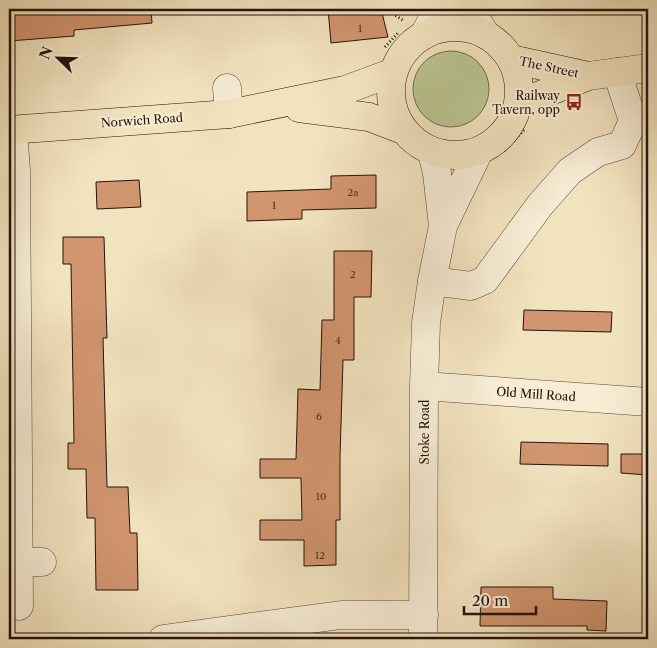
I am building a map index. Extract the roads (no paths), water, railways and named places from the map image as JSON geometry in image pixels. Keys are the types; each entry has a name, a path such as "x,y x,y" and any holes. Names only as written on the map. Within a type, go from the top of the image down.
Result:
{"main road":[{"name":"The Street","path":"522,116 518,78 510,59 501,46 485,34 461,28 415,28 394,72 390,93 392,107 403,130 420,145 432,152 455,156 491,152 490,145 506,130 514,117 522,116 588,76"},
{"name":"The Street","path":"510,59 588,76 648,68"},
{"name":"Norwich Road","path":"275,105 346,90 394,72"},
{"name":"Norwich Road","path":"11,130 228,101 370,117 403,130"}],"street":[{"path":"415,28 438,9"},
{"path":"470,9 485,34"},
{"path":"432,281 470,286 485,280 540,205 570,171 598,152 622,145 633,121 617,72"},
{"path":"11,130 16,171 23,562 19,606"},
{"name":"Stoke Road","path":"423,627 426,323 443,226 437,173 432,152"},
{"name":"Stoke Road","path":"443,226 491,152"},
{"name":"Old Mill Road","path":"424,386 648,402"},
{"path":"161,639 341,615 423,627"}],"place":[{"name":"Railway Tavern, opp","path":"574,102"}]}
